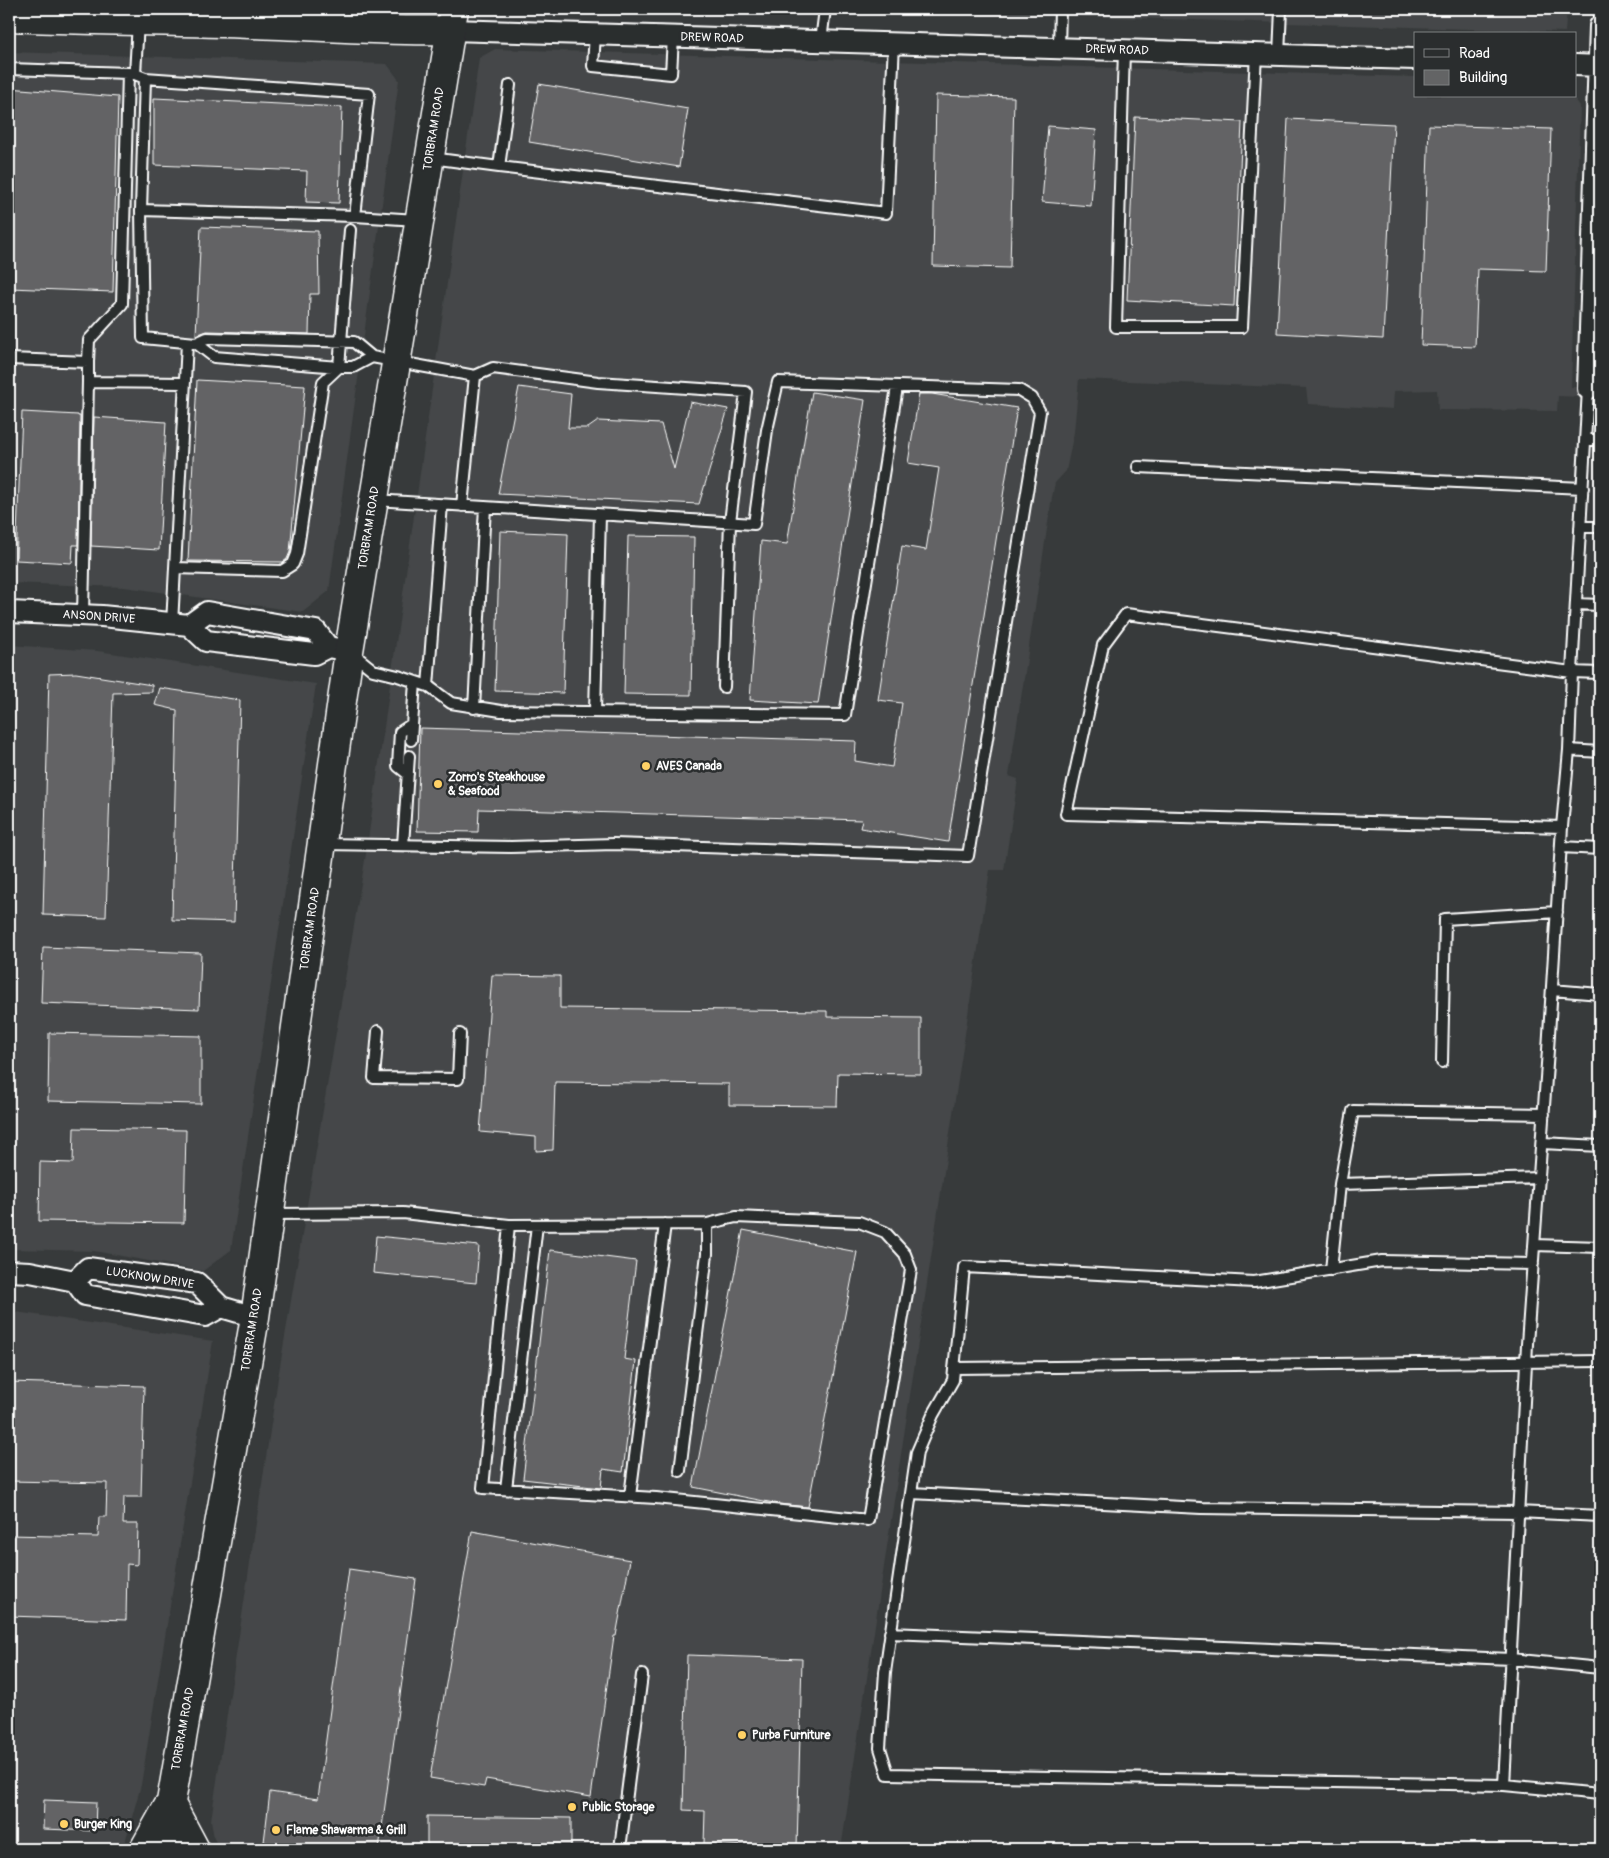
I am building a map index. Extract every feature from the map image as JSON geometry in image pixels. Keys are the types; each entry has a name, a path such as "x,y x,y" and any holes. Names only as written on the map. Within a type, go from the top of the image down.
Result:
{"main road":[{"name":"DREW ROAD","path":"9,17 252,24 404,31 452,19"},
{"name":"TORBRAM ROAD","path":"168,1849 170,1802 255,1316 270,1214 322,844 339,649 374,500 384,359 419,220 452,19"},
{"path":"144,1849 170,1802"},
{"path":"170,1802 195,1849"}],"street":[{"name":"DREW ROAD","path":"452,19 595,34 1414,59"},
{"path":"1588,389 1600,26"},
{"path":"1576,65 1600,66"},
{"name":"ANSON DRIVE","path":"9,612 83,615 180,625"},
{"path":"180,625 207,612 316,631 339,649"},
{"path":"180,625 206,641 314,654 339,649"},
{"name":"LUCKNOW DRIVE","path":"75,1281 88,1268 197,1283 220,1307"},
{"path":"9,1271 30,1272 75,1281 85,1295 204,1316 220,1307 255,1316"}],"lane":[{"path":"821,41 825,9"},
{"path":"1059,48 1060,9"},
{"path":"1279,55 1281,9"},
{"path":"83,615 88,340 122,304 138,22"},
{"path":"595,34 593,66 671,74 673,37"},
{"path":"430,158 499,168 886,213 894,43"},
{"path":"1124,50 1116,327 1242,327 1256,54"},
{"path":"9,68 136,75 369,94 356,216"},
{"path":"136,75 143,338 192,343 207,338 354,342 384,359 475,376 493,368 598,382 746,392 730,522 724,687"},
{"path":"499,168 510,85"},
{"path":"141,210 356,216 419,220"},
{"path":"175,568 282,571 293,564 297,554 323,382 339,367 350,230"},
{"path":"192,343 214,357 339,367 353,367 384,359"},
{"path":"180,625 175,568 184,383 192,343"},
{"path":"9,359 88,362"},
{"path":"462,506 475,376"},
{"path":"88,382 184,383"},
{"path":"322,844 511,847 614,844 968,856 1040,412 1032,398 1019,390 778,382 767,430 754,524 374,500"},
{"path":"339,649 373,670 428,686 450,703 474,708 501,711 845,715 897,387"},
{"path":"1504,1785 1526,1361 1562,827 1569,750 1588,389"},
{"path":"1586,440 1600,440"},
{"path":"1138,467 1583,488"},
{"path":"428,686 442,504"},
{"path":"474,708 485,507"},
{"path":"595,712 600,515"},
{"path":"1580,527 1600,527"},
{"path":"1576,604 1600,604"},
{"path":"1562,827 1066,814 1103,645 1126,614 1572,672 1600,673"},
{"path":"411,740 416,682"},
{"path":"408,774 398,766 400,732 412,724"},
{"path":"1569,750 1600,752"},
{"path":"402,846 409,756"},
{"path":"1561,847 1600,849"},
{"path":"1442,1062 1445,919 1557,912"},
{"path":"1552,990 1600,994"},
{"path":"378,1031 374,1078 458,1079 460,1034"},
{"path":"1331,1270 1340,1184 1353,1111 1544,1114"},
{"path":"1542,1143 1600,1146"},
{"path":"1340,1184 1539,1178"},
{"path":"270,1214 403,1213 509,1225 707,1224 736,1217 859,1222 885,1232 905,1254 911,1270 868,1520 630,1496 483,1488 509,1225"},
{"path":"630,1496 665,1224"},
{"path":"680,1471 707,1254 707,1224"},
{"path":"506,1489 537,1225"},
{"path":"1534,1245 1600,1247"},
{"path":"1533,1264 1382,1261 1254,1282 964,1267 953,1380 933,1416 918,1452 890,1633 885,1672 880,1748 888,1774 1504,1785 1600,1794"},
{"path":"954,1368 1600,1361"},
{"path":"912,1492 1201,1508 1518,1512 1600,1516"},
{"path":"890,1633 1511,1659 1600,1668"},
{"path":"620,1849 642,1674"}],"shaded area":[{"path":"855,9 1567,9 1565,32"},
{"path":"495,49 1414,77 1414,98 1574,98 1580,106 1571,387 1600,387 1600,398 1558,396 1557,411 1438,410 1437,390 1394,391 1393,409 1308,404 1306,388 1079,379 1074,432 1066,471 1055,483 1052,497 1009,776 1018,779 1004,870 990,870 841,1849 219,1849 214,1838 211,1820 278,1378 366,854 479,58"},
{"path":"9,52 387,64 399,80 329,591 303,612 124,587 9,583"},
{"path":"9,645 98,651 316,684 231,1250 203,1271 94,1251 9,1249"},
{"path":"9,1311 213,1341 141,1785 124,1846 121,1849 9,1849"}],"building":[{"path":"539,84 688,109 679,167 529,142"},
{"path":"9,88 118,97 113,292 9,288"},
{"path":"936,95 1014,97 1010,268 933,266"},
{"path":"154,98 342,107 339,203 306,202 307,171 154,165"},
{"path":"1135,117 1242,122 1234,306 1127,300"},
{"path":"1288,119 1394,124 1383,339 1277,333"},
{"path":"1429,125 1551,129 1546,271 1478,269 1475,347 1421,345"},
{"path":"1048,126 1096,130 1091,206 1042,202"},
{"path":"201,227 318,231 319,294 310,294 309,334 207,331 196,335"},
{"path":"197,380 305,386 290,552 287,559 283,562 188,561"},
{"path":"519,387 571,394 568,428 588,428 598,421 661,424 674,469 690,402 728,409 699,504 498,494"},
{"path":"812,392 865,400 818,704 750,700 761,541 787,544"},
{"path":"919,394 932,394 1017,408 948,842 860,828 862,820 479,809 478,832 417,831 420,728 856,741 855,761 892,767 902,703 878,700 902,546 926,550 939,468 908,463"},
{"path":"22,412 80,416 78,545 73,545 72,563 16,560"},
{"path":"94,417 166,422 159,550 91,546"},
{"path":"500,531 568,534 563,693 495,691"},
{"path":"628,536 694,537 691,695 624,694"},
{"path":"76,673 152,685 152,692 113,693 106,917 43,915 49,674"},
{"path":"160,688 240,700 234,922 172,920 177,710 155,705"},
{"path":"43,947 201,953 199,1009 41,1003"},
{"path":"492,975 560,976 560,1008 827,1011 827,1017 921,1018 921,1074 838,1073 837,1106 729,1105 729,1084 555,1082 553,1150 536,1151 536,1137 480,1132"},
{"path":"49,1033 201,1036 201,1104 48,1101"},
{"path":"74,1128 186,1130 184,1223 39,1221 40,1162 73,1163"},
{"path":"743,1230 857,1252 808,1507 779,1504 693,1487"},
{"path":"376,1236 479,1246 476,1283 373,1273"},
{"path":"550,1250 636,1261 624,1359 636,1361 623,1472 603,1469 601,1488 523,1479"},
{"path":"9,1382 144,1386 141,1497 124,1497 123,1524 138,1524 137,1565 127,1564 126,1620 9,1616 9,1535 98,1537 99,1517 106,1517 107,1483 9,1481"},
{"path":"472,1531 630,1560 616,1636 614,1636 591,1797 486,1779 484,1787 430,1778"},
{"path":"349,1569 416,1579 379,1849 316,1849 264,1842 270,1792 318,1799"},
{"name":"Purba Furniture","path":"687,1655 802,1659 797,1848 704,1844 705,1811 683,1810"},
{"path":"44,1800 96,1802 95,1831 43,1829"},
{"path":"427,1816 571,1818 571,1847 427,1845"}],"place":[{"name":"AVES Canada","path":"646,766"},
{"name":"Zorro's Steakhouse & Seafood","path":"438,784"},
{"name":"Purba Furniture","path":"742,1735"},
{"name":"Public Storage","path":"572,1807"},
{"name":"Burger King","path":"64,1824"},
{"name":"Flame Shawarma & Grill","path":"276,1830"}]}
